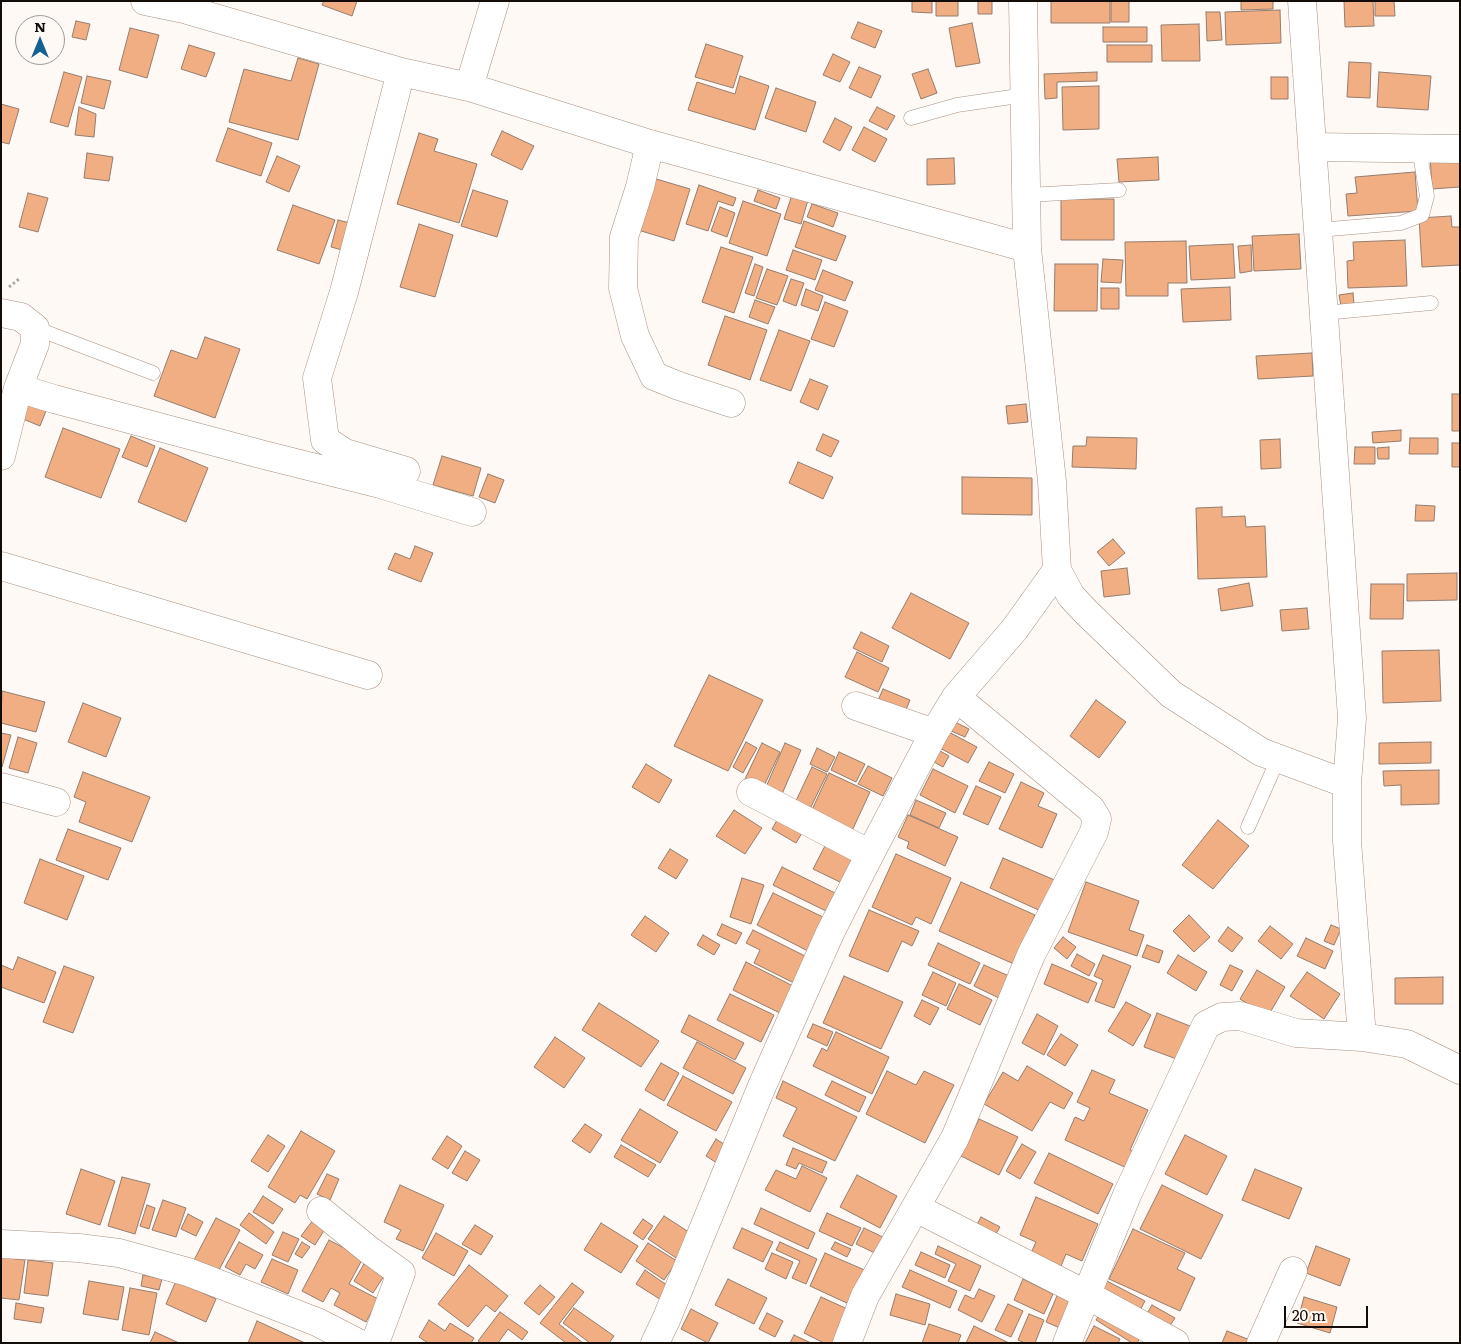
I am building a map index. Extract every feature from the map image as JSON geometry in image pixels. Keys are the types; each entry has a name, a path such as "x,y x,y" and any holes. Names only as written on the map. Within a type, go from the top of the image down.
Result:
{"street":[{"path":"145,1 185,5 401,72 469,88 650,144 1027,248"},
{"path":"469,88 495,1"},
{"path":"1023,1 1027,248 1052,481 1057,570 1071,596 1172,694 1260,752 1347,784"},
{"path":"1302,1 1352,718 1347,784 1347,841 1362,1036"},
{"path":"401,72 344,292 316,378 325,440 345,454 406,471"},
{"path":"650,144 640,187 624,237 622,288 635,336 654,376 731,403"},
{"path":"1312,147 1460,149"},
{"path":"1,313 21,317 35,328 35,344 18,388 1,456"},
{"path":"18,388 264,455 380,484 472,512"},
{"path":"1,566 368,675"},
{"path":"655,1343 774,1059 830,933 870,854 934,733 956,697 1014,630 1057,570"},
{"path":"847,1343 866,1296 954,1138 1031,955 1094,832 1097,819 1091,809 956,697"},
{"path":"856,706 934,733"},
{"path":"1,786 56,802"},
{"path":"751,792 870,854"},
{"path":"1067,1343 1127,1195 1206,1026 1222,1017 1240,1016 1296,1033 1362,1036 1407,1044 1460,1070"},
{"path":"916,1208 1087,1295 1175,1343"},
{"path":"321,1211 401,1273 375,1343"},
{"path":"1,1244 78,1248 119,1253 179,1270 317,1322 358,1343"},
{"path":"1262,1343 1293,1271"}],"lane":[{"path":"911,118 957,106 1025,95"},
{"path":"1318,230 1402,223 1422,215 1427,196 1419,148"},
{"path":"1026,195 1119,190"},
{"path":"1324,313 1431,303"},
{"path":"35,328 153,373"},
{"path":"1248,827 1278,759"}],"building":[{"path":"324,1 357,1 352,16 322,5"},
{"path":"912,1 932,1 932,13 912,12"},
{"path":"936,1 958,1 958,16 936,16"},
{"path":"978,1 992,1 992,14 978,14"},
{"path":"1051,1 1110,1 1110,23 1051,23"},
{"path":"1111,1 1129,1 1129,22 1111,22"},
{"path":"1241,1 1273,1 1273,9 1241,10"},
{"path":"1344,1 1373,1 1374,26 1345,27"},
{"path":"1375,1 1394,1 1395,16 1375,16"},
{"path":"1280,10 1281,43 1226,45 1225,12"},
{"path":"1206,12 1220,12 1222,40 1207,41"},
{"path":"76,21 90,24 86,40 72,37"},
{"path":"858,22 882,31 875,48 851,38"},
{"path":"972,23 980,63 956,67 949,28"},
{"path":"1199,24 1200,61 1162,61 1161,25"},
{"path":"1103,27 1147,27 1147,42 1103,42"},
{"path":"130,28 159,35 147,78 119,70"},
{"path":"706,44 743,56 733,88 695,77"},
{"path":"189,45 215,53 206,77 181,69"},
{"path":"1107,45 1152,45 1152,62 1107,62"},
{"path":"833,54 850,62 840,82 823,75"},
{"path":"298,58 319,64 298,140 229,122 244,69 291,81"},
{"path":"1349,62 1371,63 1370,98 1347,97"},
{"path":"859,67 881,76 871,98 849,88"},
{"path":"928,69 937,93 921,99 912,74"},
{"path":"64,72 82,77 68,127 50,122"},
{"path":"1097,72 1097,81 1057,82 1057,98 1045,99 1044,74"},
{"path":"1379,72 1431,76 1428,110 1377,107"},
{"path":"87,76 111,81 104,109 81,103"},
{"path":"740,76 769,86 755,130 688,110 697,82 735,94"},
{"path":"1271,77 1288,77 1288,99 1271,99"},
{"path":"1099,86 1099,129 1063,130 1062,87"},
{"path":"776,88 816,102 806,132 765,118"},
{"path":"1,104 19,109 9,144 1,142"},
{"path":"79,107 96,114 94,137 75,135"},
{"path":"877,107 895,116 887,130 869,121"},
{"path":"835,118 852,127 840,151 823,142"},
{"path":"864,127 887,139 875,162 852,150"},
{"path":"228,128 272,143 261,176 216,161"},
{"path":"502,131 534,146 522,170 491,155"},
{"path":"419,133 438,139 434,151 477,164 459,223 397,204"},
{"path":"87,153 113,157 109,181 84,178"},
{"path":"1430,155 1460,162 1460,187 1432,189"},
{"path":"277,156 300,166 289,192 266,182"},
{"path":"1158,157 1159,180 1119,182 1117,159"},
{"path":"954,158 955,184 927,185 927,159"},
{"path":"1415,172 1418,211 1348,216 1346,194 1357,193 1355,177"},
{"path":"653,178 690,189 674,241 638,230"},
{"path":"699,185 736,198 733,206 718,201 708,231 686,224"},
{"path":"473,190 508,201 497,237 461,226"},
{"path":"758,190 780,198 776,209 754,201"},
{"path":"28,193 48,198 38,232 19,227"},
{"path":"792,195 808,200 801,224 784,219"},
{"path":"1061,199 1114,199 1114,240 1061,240"},
{"path":"743,201 781,214 767,256 729,243"},
{"path":"812,204 838,213 833,227 807,217"},
{"path":"293,205 335,220 319,264 277,250"},
{"path":"720,207 735,213 727,237 711,231"},
{"path":"1451,216 1452,227 1460,227 1460,265 1422,267 1419,218"},
{"path":"338,220 350,223 342,250 331,247"},
{"path":"804,221 846,236 836,261 795,247"},
{"path":"419,224 453,235 435,297 400,287"},
{"path":"1299,234 1301,269 1254,271 1252,236"},
{"path":"1405,240 1407,286 1348,288 1347,261 1354,260 1353,242"},
{"path":"1186,241 1187,283 1168,283 1168,296 1126,296 1125,242"},
{"path":"1233,244 1235,278 1191,280 1189,246"},
{"path":"1251,245 1252,271 1240,273 1238,246"},
{"path":"721,247 753,257 734,313 702,302"},
{"path":"793,250 822,260 815,280 786,270"},
{"path":"1103,259 1123,260 1121,283 1101,282"},
{"path":"755,264 763,267 754,296 745,293"},
{"path":"1055,264 1098,264 1097,311 1054,311"},
{"path":"767,269 788,276 777,305 756,298"},
{"path":"823,270 853,282 845,301 815,290"},
{"path":"791,279 804,283 796,306 783,301"},
{"path":"1230,287 1231,320 1183,322 1181,289"},
{"path":"1101,288 1119,288 1119,309 1101,309"},
{"path":"806,289 823,296 818,311 801,305"},
{"path":"1353,293 1354,304 1341,306 1339,295"},
{"path":"755,300 775,307 768,324 749,317"},
{"path":"825,302 848,311 834,347 811,339"},
{"path":"725,316 767,330 750,380 708,365"},
{"path":"779,330 810,341 791,391 760,380"},
{"path":"205,337 240,349 215,418 154,396 171,350 197,359"},
{"path":"1312,353 1313,376 1258,379 1256,356"},
{"path":"810,379 828,386 818,410 800,402"},
{"path":"1452,394 1460,394 1460,431 1452,431"},
{"path":"26,397 48,406 40,426 18,417"},
{"path":"1026,404 1028,422 1008,424 1006,406"},
{"path":"63,428 120,449 101,498 45,477"},
{"path":"1401,430 1401,441 1373,443 1372,432"},
{"path":"823,434 839,441 831,457 816,450"},
{"path":"131,436 155,446 147,467 122,457"},
{"path":"1087,437 1137,438 1136,469 1072,467 1073,446 1086,446"},
{"path":"1410,438 1438,438 1438,454 1409,454"},
{"path":"1280,439 1281,468 1261,469 1260,440"},
{"path":"1452,443 1460,443 1460,467 1452,467"},
{"path":"1355,447 1375,447 1375,464 1354,464"},
{"path":"1389,447 1389,459 1378,459 1377,448"},
{"path":"160,448 208,468 186,522 138,502"},
{"path":"442,456 481,468 473,496 433,485"},
{"path":"798,462 833,477 823,499 789,483"},
{"path":"488,474 504,480 495,503 479,497"},
{"path":"962,477 1032,478 1032,515 962,514"},
{"path":"1416,505 1435,506 1434,521 1415,521"},
{"path":"1222,507 1222,517 1245,516 1246,527 1265,526 1267,577 1198,579 1196,508"},
{"path":"1113,539 1125,553 1109,566 1097,552"},
{"path":"415,546 433,553 421,582 388,569 395,553 410,559"},
{"path":"1127,568 1130,594 1104,597 1101,571"},
{"path":"1457,573 1457,600 1407,601 1407,574"},
{"path":"1249,583 1253,606 1221,611 1218,589"},
{"path":"1371,584 1404,584 1403,619 1370,619"},
{"path":"911,593 969,623 950,659 892,628"},
{"path":"1307,608 1309,629 1282,631 1280,610"},
{"path":"861,632 889,646 882,662 853,648"},
{"path":"1439,650 1441,701 1383,703 1382,651"},
{"path":"857,652 889,668 878,692 845,677"},
{"path":"709,675 763,700 728,771 674,746"},
{"path":"883,689 910,700 903,717 876,705"},
{"path":"2,691 45,702 36,732 1,723"},
{"path":"1096,700 1126,722 1099,758 1070,736"},
{"path":"83,703 121,718 106,757 68,742"},
{"path":"953,721 969,729 965,737 949,730"},
{"path":"945,730 977,747 968,763 936,746"},
{"path":"1,733 11,735 2,767 1,767"},
{"path":"18,737 37,743 28,773 9,768"},
{"path":"746,742 757,748 743,773 733,767"},
{"path":"1431,742 1431,763 1379,764 1379,743"},
{"path":"762,743 780,752 763,788 745,779"},
{"path":"785,743 801,750 782,794 766,787"},
{"path":"933,747 949,756 943,767 927,758"},
{"path":"817,748 835,757 827,772 810,764"},
{"path":"839,752 865,764 856,782 831,770"},
{"path":"989,762 1014,774 1005,793 979,781"},
{"path":"646,764 672,780 659,803 632,787"},
{"path":"868,766 892,778 883,796 858,784"},
{"path":"812,767 827,774 809,811 794,805"},
{"path":"933,769 968,786 955,813 920,795"},
{"path":"1439,770 1439,804 1401,805 1401,785 1384,786 1383,771"},
{"path":"83,772 150,797 132,842 79,822 86,802 74,797"},
{"path":"829,773 870,792 851,833 810,814"},
{"path":"1021,782 1044,793 1038,806 1057,814 1042,848 999,829"},
{"path":"976,786 1001,797 988,825 963,814"},
{"path":"916,800 946,813 939,828 910,815"},
{"path":"734,810 762,828 745,854 716,836"},
{"path":"781,813 805,828 796,843 772,829"},
{"path":"908,815 958,837 945,866 907,848 909,842 898,837"},
{"path":"1218,820 1249,846 1213,889 1182,865"},
{"path":"68,829 121,848 108,880 56,860"},
{"path":"827,842 858,857 844,884 813,869"},
{"path":"670,849 688,860 676,879 658,868"},
{"path":"896,854 951,878 931,924 916,917 912,925 872,907"},
{"path":"1003,858 1057,881 1043,912 990,888"},
{"path":"40,859 84,876 67,920 24,903"},
{"path":"782,867 835,893 826,911 773,885"},
{"path":"742,878 764,885 751,924 730,917"},
{"path":"961,882 1035,915 1014,964 939,931"},
{"path":"1086,882 1139,901 1129,930 1144,935 1137,956 1068,932"},
{"path":"773,893 825,918 808,951 757,925"},
{"path":"869,910 919,931 912,946 902,941 888,972 849,956"},
{"path":"1189,915 1210,937 1194,952 1173,931"},
{"path":"645,916 669,933 656,952 631,935"},
{"path":"722,924 742,933 736,944 717,935"},
{"path":"1331,925 1341,929 1334,945 1324,941"},
{"path":"1270,926 1293,944 1281,959 1258,941"},
{"path":"1228,927 1243,938 1232,952 1218,941"},
{"path":"753,930 809,958 796,984 754,963 760,950 746,943"},
{"path":"703,935 720,945 714,955 697,945"},
{"path":"1063,937 1076,947 1067,959 1054,948"},
{"path":"1306,938 1333,951 1325,969 1297,956"},
{"path":"938,943 980,963 970,984 928,965"},
{"path":"1147,945 1163,951 1159,963 1142,957"},
{"path":"1077,954 1095,964 1089,976 1071,966"},
{"path":"1103,955 1131,966 1114,1008 1095,1001 1103,980 1094,976"},
{"path":"1178,955 1207,972 1196,991 1167,973"},
{"path":"18,957 56,972 44,1003 1,987 1,965 13,970"},
{"path":"746,962 793,986 780,1013 733,990"},
{"path":"1052,964 1097,983 1088,1003 1044,984"},
{"path":"984,965 1009,976 999,998 974,986"},
{"path":"1230,965 1243,971 1232,991 1220,985"},
{"path":"64,966 94,977 73,1033 43,1022"},
{"path":"1257,970 1285,987 1268,1016 1240,999"},
{"path":"933,972 956,983 946,1006 922,995"},
{"path":"1307,972 1340,994 1324,1019 1290,996"},
{"path":"844,976 903,1002 881,1049 823,1023"},
{"path":"1443,977 1443,1004 1395,1004 1395,978"},
{"path":"959,984 992,1000 980,1025 947,1009"},
{"path":"730,994 774,1015 761,1042 717,1020"},
{"path":"922,1000 939,1008 930,1025 914,1016"},
{"path":"1126,1002 1151,1015 1133,1046 1108,1031"},
{"path":"599,1003 659,1041 641,1067 582,1030"},
{"path":"1157,1013 1195,1028 1182,1061 1144,1047"},
{"path":"1037,1014 1058,1026 1044,1055 1022,1043"},
{"path":"689,1015 744,1043 735,1060 681,1032"},
{"path":"813,1024 833,1032 827,1046 807,1037"},
{"path":"836,1032 889,1057 872,1094 813,1066 822,1048 827,1051"},
{"path":"1061,1034 1078,1045 1065,1066 1047,1055"},
{"path":"555,1037 585,1058 564,1088 534,1067"},
{"path":"697,1042 746,1068 733,1094 683,1068"},
{"path":"661,1063 679,1073 664,1101 645,1090"},
{"path":"1027,1066 1073,1093 1064,1109 1050,1102 1032,1131 984,1104 1003,1072 1018,1081"},
{"path":"1092,1070 1115,1080 1109,1093 1148,1110 1130,1150 1137,1153 1129,1169 1065,1140 1075,1117 1084,1121 1090,1108 1077,1102"},
{"path":"887,1071 916,1085 924,1071 954,1085 925,1143 866,1114"},
{"path":"683,1076 732,1102 716,1131 667,1105"},
{"path":"783,1081 857,1117 835,1161 783,1136 797,1108 776,1098"},
{"path":"832,1081 866,1097 859,1112 825,1095"},
{"path":"640,1109 678,1132 660,1163 621,1140"},
{"path":"979,1119 1018,1137 999,1175 961,1156"},
{"path":"585,1124 602,1135 590,1153 572,1141"},
{"path":"301,1131 335,1151 307,1199 300,1195 295,1203 268,1187"},
{"path":"268,1135 285,1146 268,1172 251,1161"},
{"path":"1185,1135 1227,1156 1207,1195 1165,1174"},
{"path":"447,1136 462,1146 448,1169 432,1159"},
{"path":"716,1139 730,1148 720,1165 706,1156"},
{"path":"1022,1144 1036,1152 1020,1179 1006,1171"},
{"path":"621,1145 656,1165 648,1177 614,1157"},
{"path":"793,1148 827,1162 822,1173 799,1163 796,1169 786,1165"},
{"path":"465,1151 480,1160 467,1181 452,1173"},
{"path":"1049,1153 1113,1184 1098,1214 1034,1183"},
{"path":"802,1166 827,1178 810,1212 765,1190 776,1170 796,1179"},
{"path":"81,1169 115,1181 100,1225 66,1214"},
{"path":"1255,1169 1302,1188 1289,1219 1242,1200"},
{"path":"327,1174 339,1179 330,1200 317,1194"},
{"path":"857,1175 897,1196 880,1228 840,1207"},
{"path":"122,1177 150,1184 135,1234 108,1226"},
{"path":"400,1185 444,1205 423,1251 396,1239 401,1230 384,1222"},
{"path":"1162,1185 1223,1215 1201,1259 1140,1229"},
{"path":"263,1196 283,1209 273,1224 253,1212"},
{"path":"1036,1197 1098,1224 1082,1261 1066,1254 1061,1266 1031,1253 1036,1242 1020,1235"},
{"path":"163,1200 186,1208 176,1237 152,1230"},
{"path":"147,1205 155,1208 149,1229 140,1226"},
{"path":"761,1208 815,1233 808,1249 754,1224"},
{"path":"249,1213 274,1232 266,1244 240,1225"},
{"path":"827,1213 861,1228 852,1246 819,1231"},
{"path":"188,1214 203,1222 196,1236 181,1229"},
{"path":"664,1216 695,1236 679,1260 648,1239"},
{"path":"981,1217 1000,1227 991,1242 973,1232"},
{"path":"216,1218 240,1230 218,1272 194,1260"},
{"path":"643,1219 653,1226 643,1240 633,1233"},
{"path":"313,1220 325,1229 315,1245 301,1236"},
{"path":"601,1223 638,1246 621,1273 584,1250"},
{"path":"475,1225 493,1236 481,1255 462,1244"},
{"path":"742,1228 773,1242 763,1262 733,1248"},
{"path":"864,1228 887,1239 879,1255 856,1244"},
{"path":"1133,1229 1185,1253 1177,1269 1195,1278 1180,1311 1109,1279"},
{"path":"283,1232 299,1239 288,1262 272,1255"},
{"path":"436,1233 468,1251 454,1276 422,1258"},
{"path":"329,1240 363,1258 349,1284 378,1299 366,1322 334,1305 340,1293 331,1288 323,1302 302,1291"},
{"path":"239,1242 263,1255 255,1269 246,1264 240,1275 225,1267"},
{"path":"302,1242 310,1247 302,1258 295,1254"},
{"path":"780,1242 817,1259 806,1284 792,1278 800,1261 776,1250"},
{"path":"835,1242 851,1249 847,1257 831,1249"},
{"path":"648,1243 677,1261 664,1280 636,1261"},
{"path":"938,1246 981,1266 970,1291 948,1281 956,1264 935,1254"},
{"path":"1316,1246 1350,1259 1340,1286 1306,1273"},
{"path":"921,1252 950,1265 945,1278 915,1265"},
{"path":"772,1253 793,1262 786,1279 765,1269"},
{"path":"825,1253 867,1271 851,1305 810,1286"},
{"path":"1,1257 25,1260 19,1300 1,1298"},
{"path":"272,1259 298,1270 288,1294 261,1282"},
{"path":"28,1260 53,1263 48,1296 24,1293"},
{"path":"364,1264 384,1276 373,1293 354,1281"},
{"path":"469,1265 508,1296 495,1312 486,1305 468,1327 438,1304"},
{"path":"645,1270 674,1290 666,1303 636,1284"},
{"path":"910,1270 957,1291 950,1308 902,1287"},
{"path":"143,1275 162,1279 159,1290 141,1286"},
{"path":"728,1279 767,1298 754,1324 715,1305"},
{"path":"1023,1279 1053,1294 1044,1314 1014,1300"},
{"path":"1105,1280 1145,1301 1138,1314 1098,1294"},
{"path":"89,1281 124,1287 118,1320 83,1314"},
{"path":"176,1281 216,1299 206,1322 166,1304"},
{"path":"572,1283 584,1292 559,1324 583,1343 566,1343 540,1323"},
{"path":"540,1285 555,1297 539,1315 524,1303"},
{"path":"130,1288 157,1293 149,1335 122,1330"},
{"path":"979,1289 995,1296 982,1322 958,1310 965,1295 974,1299"},
{"path":"1059,1291 1075,1298 1062,1329 1046,1322"},
{"path":"896,1294 930,1304 925,1325 890,1315"},
{"path":"821,1297 854,1312 840,1343 824,1343 804,1333"},
{"path":"1304,1297 1337,1307 1330,1333 1297,1323"},
{"path":"16,1303 44,1308 41,1323 14,1319"},
{"path":"1008,1304 1023,1311 1011,1337 995,1330"},
{"path":"1152,1305 1175,1318 1167,1330 1145,1317"},
{"path":"574,1308 614,1336 609,1343 590,1343 563,1323"},
{"path":"1103,1308 1143,1333 1137,1343 1132,1343 1096,1320"},
{"path":"691,1309 718,1323 708,1343 681,1329"},
{"path":"500,1312 528,1332 522,1340 508,1329 498,1343 481,1343 478,1341"},
{"path":"767,1313 783,1321 775,1337 759,1329"},
{"path":"1029,1314 1044,1320 1035,1343 1025,1343 1018,1340"},
{"path":"429,1320 445,1331 450,1323 474,1338 471,1343 428,1343 419,1337"},
{"path":"257,1321 305,1343 248,1343"},
{"path":"929,1324 961,1335 958,1343 922,1343"},
{"path":"974,1326 1009,1343 966,1343"},
{"path":"1094,1326 1120,1339 1118,1343 1085,1343"},
{"path":"1227,1331 1250,1340 1249,1343 1222,1343"},
{"path":"155,1332 179,1343 150,1343"},
{"path":"794,1335 811,1343 790,1343"}]}
